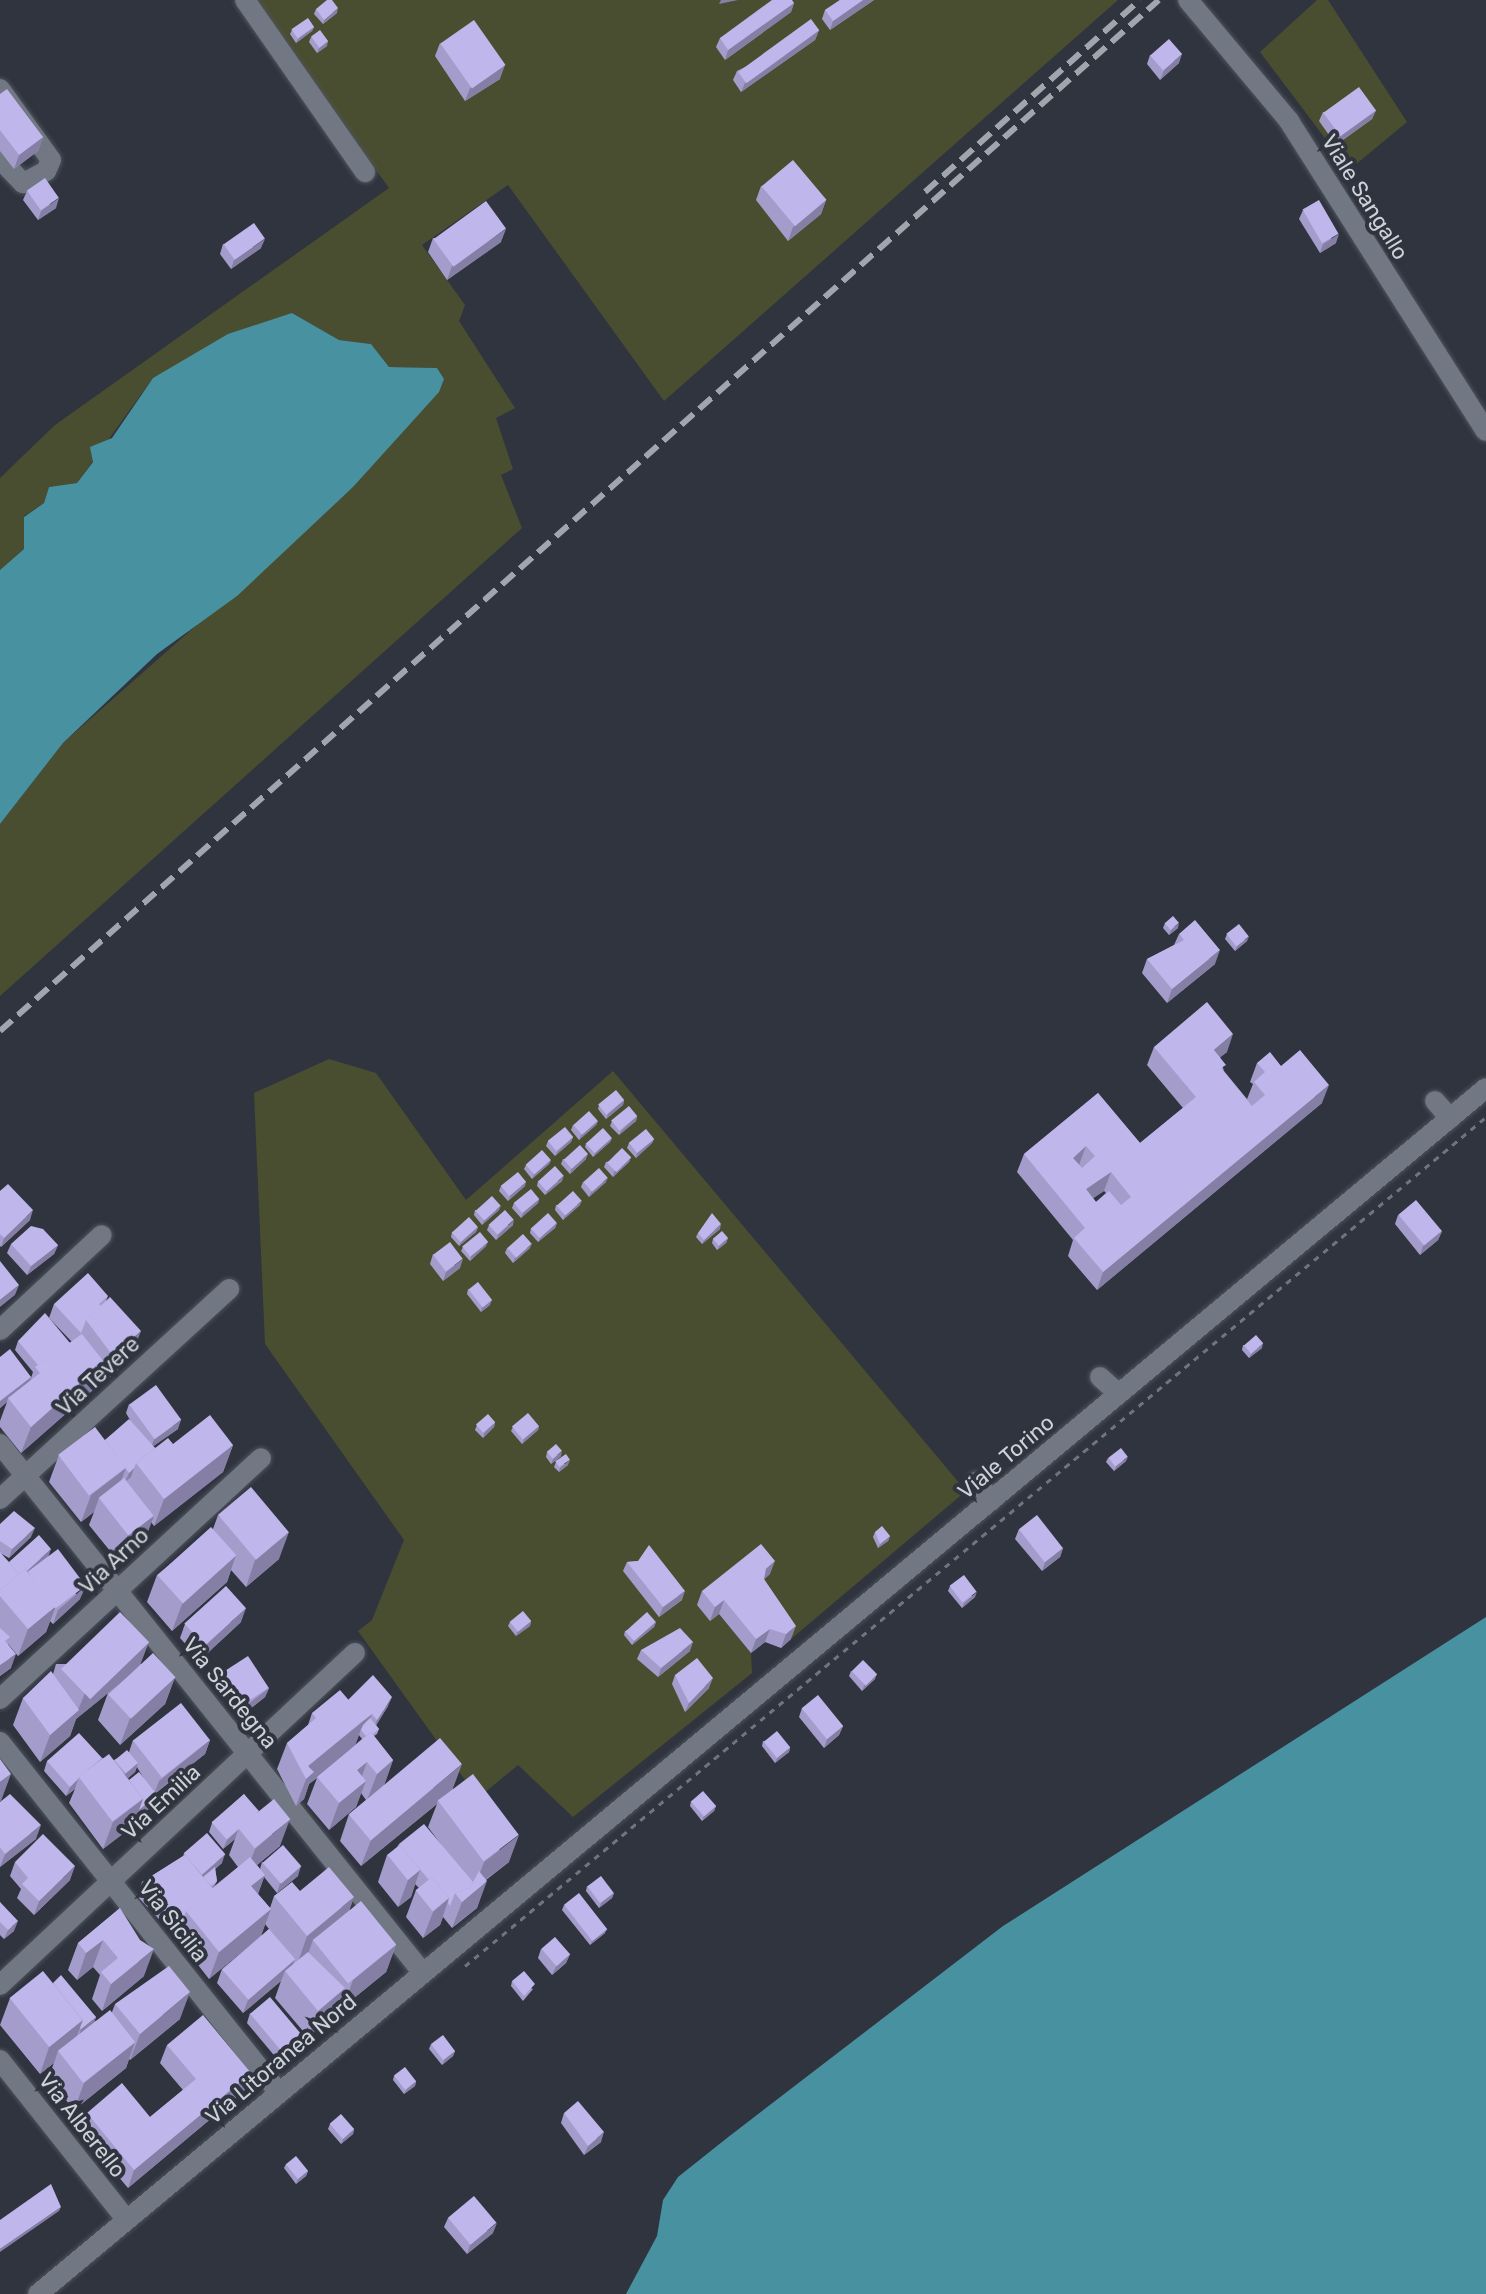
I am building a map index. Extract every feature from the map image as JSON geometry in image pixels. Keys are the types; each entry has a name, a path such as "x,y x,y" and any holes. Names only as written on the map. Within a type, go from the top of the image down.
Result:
{"street":[{"path":"245,0 365,172"},
{"name":"Viale Sangallo","path":"1188,0 1289,121 1486,431"},
{"path":"0,89 51,160 46,171 23,183 0,159"},
{"name":"Viale Torino","path":"557,1862 1486,1088"},
{"path":"1435,1101 1450,1118"},
{"path":"0,1330 102,1235"},
{"name":"Via Tevere","path":"0,1499 229,1289"},
{"path":"1100,1377 1119,1394"},
{"name":"Via Sardegna","path":"0,1444 422,1972"},
{"name":"Via Arno","path":"0,1699 261,1458"},
{"path":"976,1482 992,1500"},
{"name":"Via Emilia","path":"0,1985 355,1653"},
{"path":"746,1678 760,1694"},
{"name":"Via Sicilia","path":"0,1742 278,2091"},
{"name":"Via Litoranea Nord","path":"38,2294 278,2091 557,1862"},
{"name":"Via Alberello","path":"0,2060 126,2219"}],"path":[{"path":"460,1970 1486,1117"}],"green space":[{"path":"252,0 1118,0 664,401 508,185 422,245 465,305 459,321 515,408 496,418 513,469 501,475 522,528 0,996 0,824 63,743 353,487 443,379 436,368 389,367 371,344 339,340 292,313 153,378 77,483 49,487 44,503 24,516 24,549 0,570 0,478 55,425 389,188"},
{"path":"1317,0 1328,0 1407,122 1349,170 1260,52"},
{"path":"329,1059 376,1073 466,1200 613,1071 966,1491 791,1639 759,1593 756,1558 710,1620 719,1614 751,1653 752,1673 573,1817 518,1765 478,1798 358,1631 372,1620 404,1540 265,1344 254,1093"}],"water":[{"path":"292,313 339,340 371,344 389,367 437,368 444,379 439,392 353,487 237,596 157,654 63,743 0,824 0,570 24,549 24,517 44,503 49,487 77,483 93,462 90,447 112,438 153,378 228,334"},
{"path":"1486,1617 1486,2294 626,2294 657,2236 663,2200 678,2177 727,2138 1003,1926"}],"building":[{"path":"327,0 332,0 338,8 324,20 316,9"},
{"path":"772,0 792,0 794,3 728,50 720,38"},
{"path":"840,0 863,0 833,21 825,10"},
{"path":"308,18 314,27 298,38 291,29"},
{"path":"811,19 819,30 746,83 738,72"},
{"path":"474,20 506,65 472,89 440,44"},
{"path":"320,30 328,41 319,48 311,36"},
{"path":"1169,39 1182,54 1163,70 1150,55"},
{"path":"1359,87 1376,110 1340,136 1323,113"},
{"path":"7,89 43,137 19,155 0,130 0,94"},
{"path":"793,160 826,200 795,226 762,186"},
{"path":"45,178 59,198 41,210 27,191"},
{"path":"1319,200 1338,234 1322,243 1303,210"},
{"path":"486,201 506,229 453,267 433,239"},
{"path":"254,223 265,239 235,260 224,244"},
{"path":"1173,916 1179,923 1171,930 1165,923"},
{"path":"1195,920 1220,950 1172,989 1147,959 1184,940 1179,934"},
{"path":"1239,924 1249,937 1236,946 1226,934"},
{"path":"1207,1002 1233,1034 1214,1050 1226,1065 1221,1068 1252,1106 1265,1095 1254,1082 1265,1072 1257,1063 1270,1052 1281,1066 1300,1050 1329,1085 1103,1272 1074,1238 1085,1228 1024,1154 1098,1093 1140,1143 1196,1097 1154,1047","holes":["1086,1146 1095,1156 1082,1168 1073,1158","1111,1172 1131,1197 1121,1205 1109,1191 1096,1202 1086,1189"]},
{"path":"616,1090 624,1100 606,1115 598,1104"},
{"path":"629,1106 637,1116 619,1131 611,1120"},
{"path":"589,1111 598,1121 582,1135 573,1125"},
{"path":"565,1127 573,1137 556,1151 548,1141"},
{"path":"603,1128 612,1138 595,1153 586,1143"},
{"path":"646,1129 654,1139 637,1153 629,1143"},
{"path":"580,1145 588,1154 572,1169 564,1160"},
{"path":"622,1148 631,1157 616,1172 607,1163"},
{"path":"542,1150 551,1160 534,1174 526,1165"},
{"path":"555,1166 564,1176 547,1191 538,1181"},
{"path":"599,1168 608,1178 592,1192 583,1182"},
{"path":"518,1172 526,1182 509,1196 501,1186"},
{"path":"8,1184 33,1210 4,1238 0,1234 0,1191"},
{"path":"531,1189 539,1199 522,1213 514,1203"},
{"path":"573,1191 582,1201 565,1215 557,1206"},
{"path":"492,1196 501,1206 484,1220 476,1211"},
{"path":"1416,1200 1442,1231 1424,1245 1398,1215"},
{"path":"505,1210 514,1220 497,1234 489,1225"},
{"path":"548,1213 557,1223 540,1238 531,1228"},
{"path":"712,1213 721,1224 704,1240 698,1233"},
{"path":"469,1217 478,1227 461,1242 452,1232"},
{"path":"31,1226 43,1229 58,1245 31,1266 11,1244"},
{"path":"722,1231 728,1238 719,1246 713,1239"},
{"path":"480,1232 488,1242 470,1257 462,1246"},
{"path":"523,1234 532,1244 516,1258 507,1248"},
{"path":"450,1242 463,1259 446,1271 433,1255"},
{"path":"0,1261 19,1285 0,1300"},
{"path":"88,1273 108,1296 86,1320 81,1333 54,1304"},
{"path":"478,1282 492,1300 483,1308 469,1289"},
{"path":"110,1297 141,1331 113,1356 86,1320"},
{"path":"45,1313 70,1343 38,1365 18,1341"},
{"path":"82,1334 104,1362 31,1427 8,1398 40,1373 35,1367"},
{"path":"1256,1335 1263,1343 1251,1354 1244,1345"},
{"path":"10,1349 31,1377 0,1401 0,1357"},
{"path":"156,1385 181,1420 155,1439 129,1404"},
{"path":"528,1413 539,1426 523,1440 512,1426"},
{"path":"488,1414 495,1422 483,1433 476,1424"},
{"path":"210,1415 233,1445 164,1499 136,1463 168,1438 173,1444"},
{"path":"129,1419 155,1448 129,1473 105,1440"},
{"path":"95,1427 126,1468 89,1495 58,1455"},
{"path":"556,1444 562,1451 553,1459 547,1452"},
{"path":"1121,1448 1128,1457 1115,1467 1108,1458"},
{"path":"566,1454 570,1460 559,1467 555,1461"},
{"path":"124,1478 154,1516 128,1536 99,1498"},
{"path":"251,1487 289,1532 256,1560 218,1515"},
{"path":"14,1511 35,1528 12,1549 0,1541 0,1524"},
{"path":"1037,1515 1063,1548 1045,1562 1019,1529"},
{"path":"882,1526 890,1536 880,1544 875,1532"},
{"path":"211,1527 236,1555 183,1603 157,1575"},
{"path":"39,1535 51,1549 27,1571 25,1569 19,1574 9,1562"},
{"path":"761,1544 775,1561 766,1569 764,1579 796,1626 786,1634 770,1629 756,1639 724,1600 715,1607 702,1591"},
{"path":"649,1545 685,1591 663,1607 627,1562 638,1561"},
{"path":"58,1549 86,1586 55,1609 28,1572"},
{"path":"0,1552 19,1574 0,1590"},
{"path":"25,1569 56,1606 28,1629 0,1596 0,1590"},
{"path":"964,1575 977,1592 962,1603 950,1586"},
{"path":"226,1586 246,1608 204,1646 184,1623"},
{"path":"523,1611 531,1621 518,1632 510,1622"},
{"path":"120,1612 149,1642 90,1699 61,1669"},
{"path":"647,1612 656,1622 634,1641 625,1631"},
{"path":"0,1628 10,1637 5,1641 16,1654 0,1665"},
{"path":"680,1628 693,1642 661,1668 641,1650"},
{"path":"153,1653 176,1677 131,1719 108,1695"},
{"path":"248,1656 269,1688 239,1707 218,1676"},
{"path":"697,1658 713,1678 689,1703 675,1675"},
{"path":"863,1660 877,1674 866,1685 852,1671"},
{"path":"51,1671 79,1710 50,1735 23,1698"},
{"path":"373,1675 392,1697 377,1720 372,1714 364,1720 348,1700"},
{"path":"340,1690 365,1719 308,1766 314,1772 306,1779 287,1743 316,1718 312,1713"},
{"path":"818,1695 843,1726 827,1739 802,1708"},
{"path":"181,1703 210,1740 162,1778 133,1741"},
{"path":"370,1718 379,1729 366,1736 361,1730"},
{"path":"777,1731 790,1747 777,1758 764,1742"},
{"path":"371,1732 393,1760 377,1774 367,1762 357,1770 366,1781 339,1803 317,1777"},
{"path":"79,1733 102,1758 70,1787 47,1761"},
{"path":"440,1738 462,1764 371,1841 349,1814"},
{"path":"127,1750 138,1763 126,1773 115,1760"},
{"path":"109,1754 143,1799 112,1822 79,1777"},
{"path":"0,1759 11,1774 0,1782"},
{"path":"139,1772 157,1795 139,1810 143,1799 129,1780"},
{"path":"473,1774 519,1835 484,1861 438,1800"},
{"path":"703,1791 716,1806 704,1817 691,1801"},
{"path":"10,1794 41,1825 5,1854 0,1847 0,1802"},
{"path":"244,1794 259,1811 227,1840 212,1822"},
{"path":"274,1799 290,1819 255,1848 238,1828"},
{"path":"424,1824 473,1882 470,1888 455,1893 450,1906 449,1898 432,1877 429,1880 399,1844"},
{"path":"207,1833 225,1854 202,1874 184,1853"},
{"path":"43,1834 75,1866 39,1901 22,1884 28,1878 15,1862"},
{"path":"283,1845 301,1866 281,1884 263,1863"},
{"path":"400,1845 420,1870 408,1880 388,1855"},
{"path":"185,1855 213,1889 186,1911 182,1924 142,1882"},
{"path":"250,1857 265,1875 251,1886 271,1909 219,1952 186,1911"},
{"path":"215,1867 217,1881 211,1886 203,1877"},
{"path":"329,1867 354,1897 307,1936 274,1896 292,1882 300,1891"},
{"path":"479,1871 487,1881 462,1902 455,1893 470,1888"},
{"path":"601,1876 614,1893 600,1903 587,1886"},
{"path":"432,1877 449,1898 433,1911 416,1890"},
{"path":"579,1893 607,1929 592,1941 564,1905"},
{"path":"361,1901 396,1945 348,1984 313,1940"},
{"path":"0,1902 18,1921 8,1930 0,1922"},
{"path":"120,1908 140,1940 154,1949 111,1984 101,1972 118,1958 103,1940 86,1953 78,1943"},
{"path":"269,1929 295,1959 248,2000 222,1970"},
{"path":"555,1937 570,1954 557,1966 541,1949"},
{"path":"308,1952 345,1988 318,2011 285,1971"},
{"path":"169,1966 190,1992 140,2034 115,2004"},
{"path":"43,1971 83,2020 49,2047 10,1998"},
{"path":"524,1971 535,1984 524,1996 512,1981"},
{"path":"61,1975 96,2017 81,2029 83,2020 53,1983"},
{"path":"270,1997 301,2034 281,2050 250,2014"},
{"path":"110,2010 135,2042 83,2083 58,2051"},
{"path":"203,2015 251,2073 134,2170 87,2113 122,2083 150,2117 196,2079 167,2045"},
{"path":"443,2035 455,2051 443,2060 431,2044"},
{"path":"405,2067 416,2081 405,2090 394,2076"},
{"path":"578,2101 604,2132 588,2146 564,2113"},
{"path":"341,2114 354,2129 343,2139 330,2124"},
{"path":"296,2156 308,2171 298,2179 286,2164"},
{"path":"51,2184 61,2207 0,2249 0,2220"},
{"path":"474,2196 496,2223 470,2245 448,2218"}],"railway":[{"path":"925,192 1140,0"},
{"path":"0,1031 1159,0"}]}
